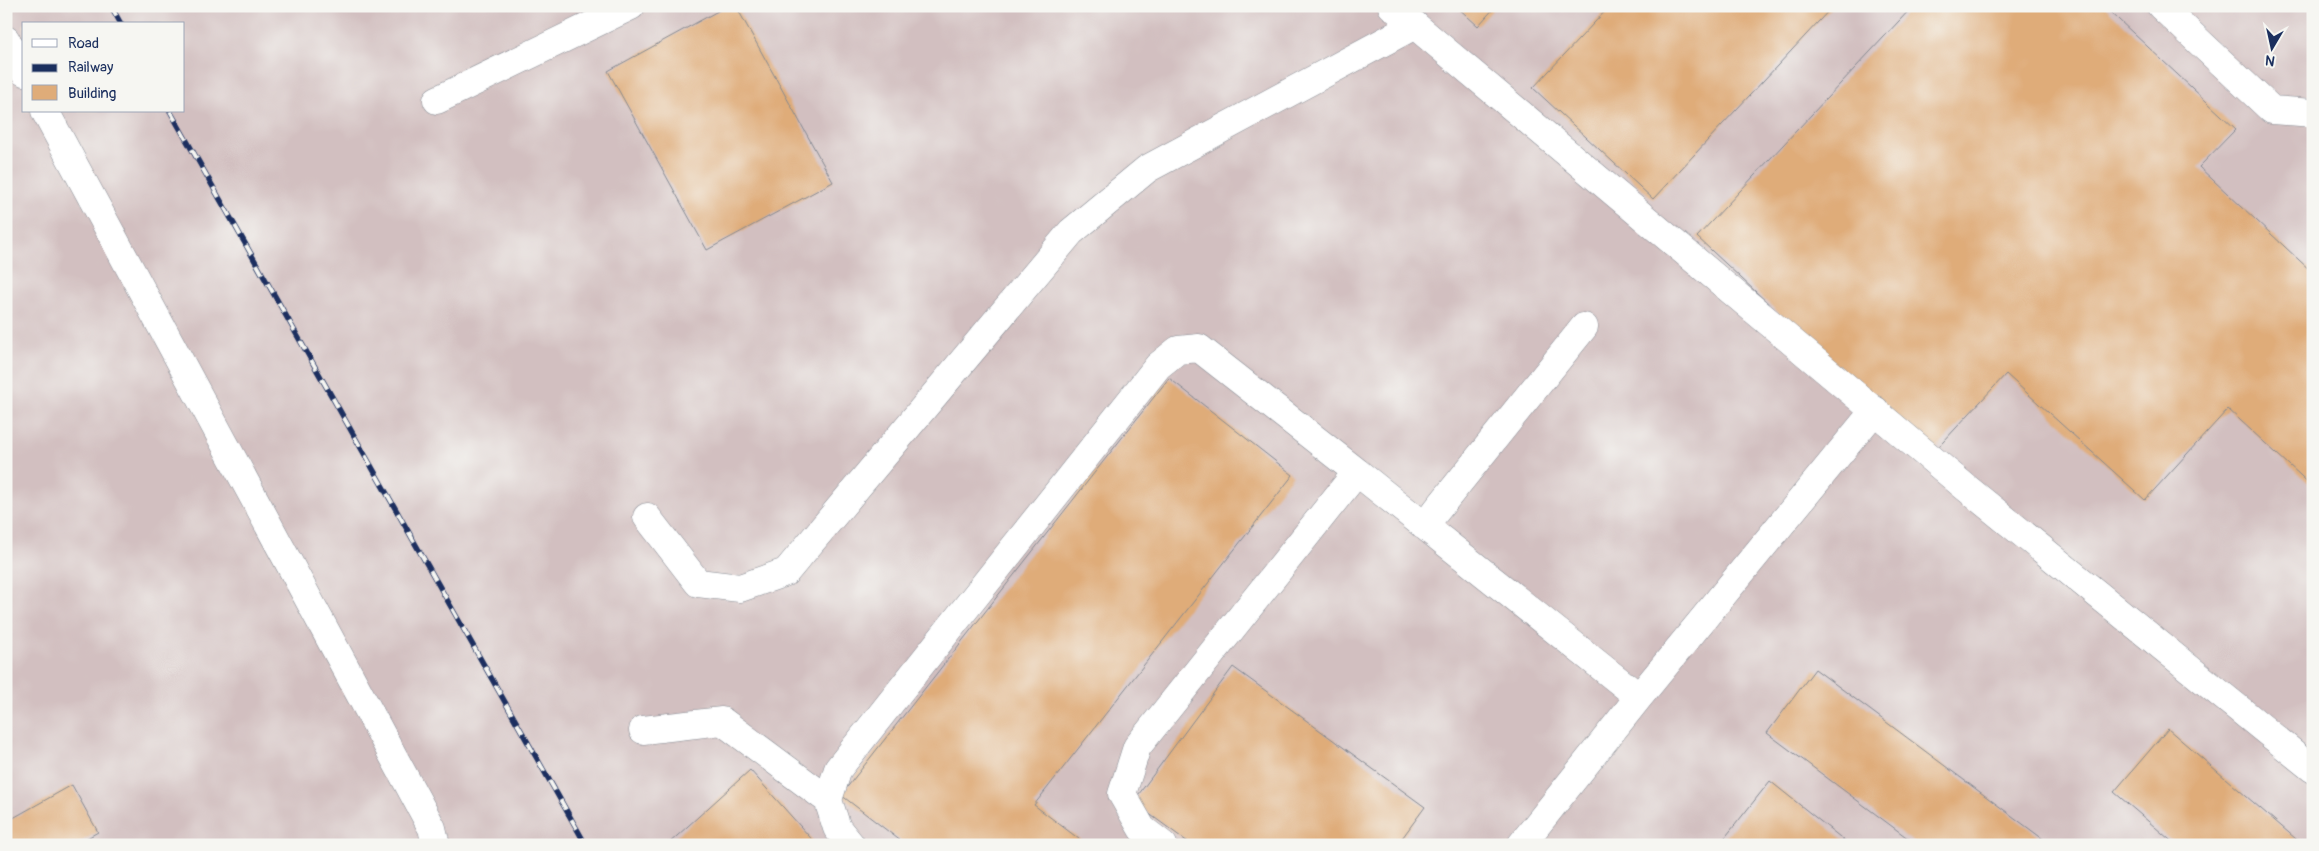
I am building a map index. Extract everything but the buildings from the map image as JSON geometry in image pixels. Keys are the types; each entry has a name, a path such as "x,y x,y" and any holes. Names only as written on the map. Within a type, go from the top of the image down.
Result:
{"lane":[{"path":"437,100 632,6"},
{"path":"1392,6 1964,486 2313,769"},
{"path":"2161,6 2272,110 2313,113"},
{"path":"647,517 698,583 740,588 786,572 1071,232 1147,169 1414,26"},
{"path":"6,40 22,68"},
{"path":"46,112 432,828 436,845"},
{"path":"1424,526 1584,327"},
{"path":"828,800 838,769 1158,366 1178,350 1199,348 1358,472 1638,697"},
{"path":"1522,845 1638,697 1875,410"},
{"path":"1163,845 1142,829 1122,794 1137,747 1358,472"},
{"path":"643,730 722,721 828,800 837,828 851,845"}],"shaded area":[{"path":"6,6 2313,6 2313,845 6,845"}],"railway":[{"path":"111,6 120,22"},
{"path":"171,112 586,845"}]}
